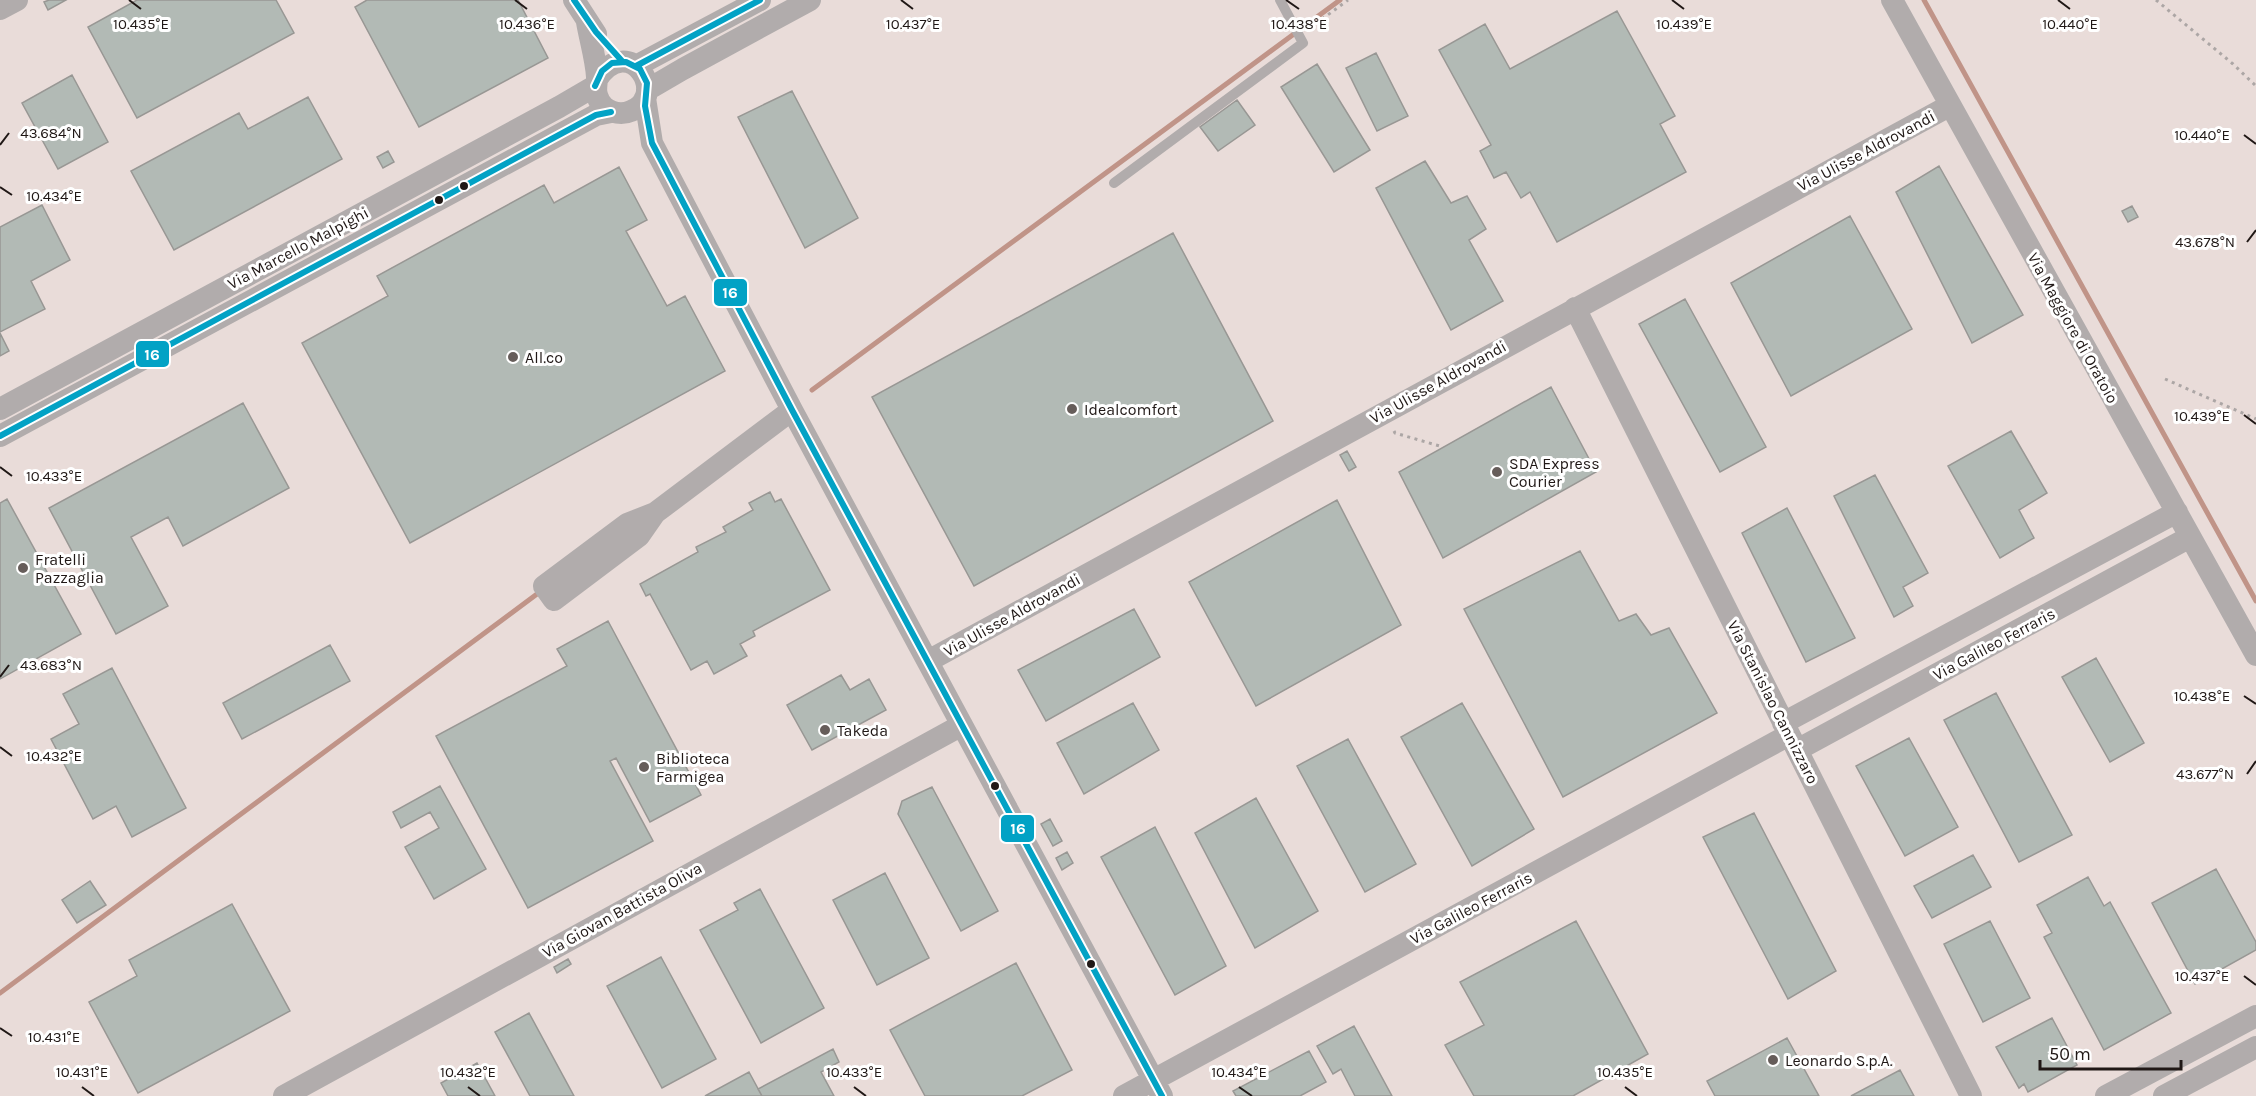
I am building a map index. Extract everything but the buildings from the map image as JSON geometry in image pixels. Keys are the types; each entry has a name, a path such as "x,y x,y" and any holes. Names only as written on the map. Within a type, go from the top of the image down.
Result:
{"street":[{"path":"0,9 17,0"},
{"path":"574,0 602,42 644,74 652,143 792,410 1157,1088"},
{"path":"596,82 605,68 629,64 760,0"},
{"path":"614,112 633,111 646,94 683,69 810,0"},
{"name":"Via Maggiore di Oratoio","path":"1892,0 2256,655"},
{"path":"587,22 598,98 606,108 652,143"},
{"name":"Via Marcello Malpighi","path":"0,408 538,119 596,82"},
{"name":"Via Ulisse Aldrovandi","path":"928,661 1949,106"},
{"name":"Via Marcello Malpighi","path":"0,436 596,115 614,112"},
{"name":"Via Stanislao Cannizzaro","path":"1575,308 1971,1096"},
{"path":"655,513 639,536 554,600 544,586 627,524 655,513 792,410"},
{"name":"Via Galileo Ferraris","path":"1124,1096 1157,1088 1790,736 2176,512"},
{"name":"Via Galileo Ferraris","path":"1790,736 2190,537"},
{"name":"Via Giovan Battista Oliva","path":"284,1096 962,725"},
{"path":"2106,1096 2256,1016"},
{"path":"2164,1096 2256,1047"}],"lane":[{"path":"1114,183 1303,43 1280,0"}],"path":[{"path":"1299,36 1348,0"},
{"path":"2156,0 2234,64 2256,86"},
{"path":"2165,379 2256,419"},
{"path":"1395,433 1443,447"}],"waterway":[{"path":"812,390 1340,0"},
{"path":"1924,0 2256,601"},
{"path":"0,993 537,594"}],"transit line":[{"name":"16","path":"574,0 596,32 622,61"},
{"name":"16","path":"636,66 760,0"},
{"name":"16","path":"595,86 602,71 612,63 626,62 640,69 647,83 645,106 652,143 792,410 1162,1096"},
{"name":"16","path":"0,436 596,115 611,112"}],"place":[{"name":"All.co","path":"513,357"},
{"name":"Idealcomfort","path":"1072,409"},
{"name":"SDA Express Courier","path":"1497,472"},
{"name":"Fratelli Pazzaglia","path":"23,568"},
{"name":"Takeda","path":"825,730"},
{"name":"Biblioteca Farmigea","path":"644,767"},
{"name":"Leonardo S.p.A.","path":"1773,1060"}]}
